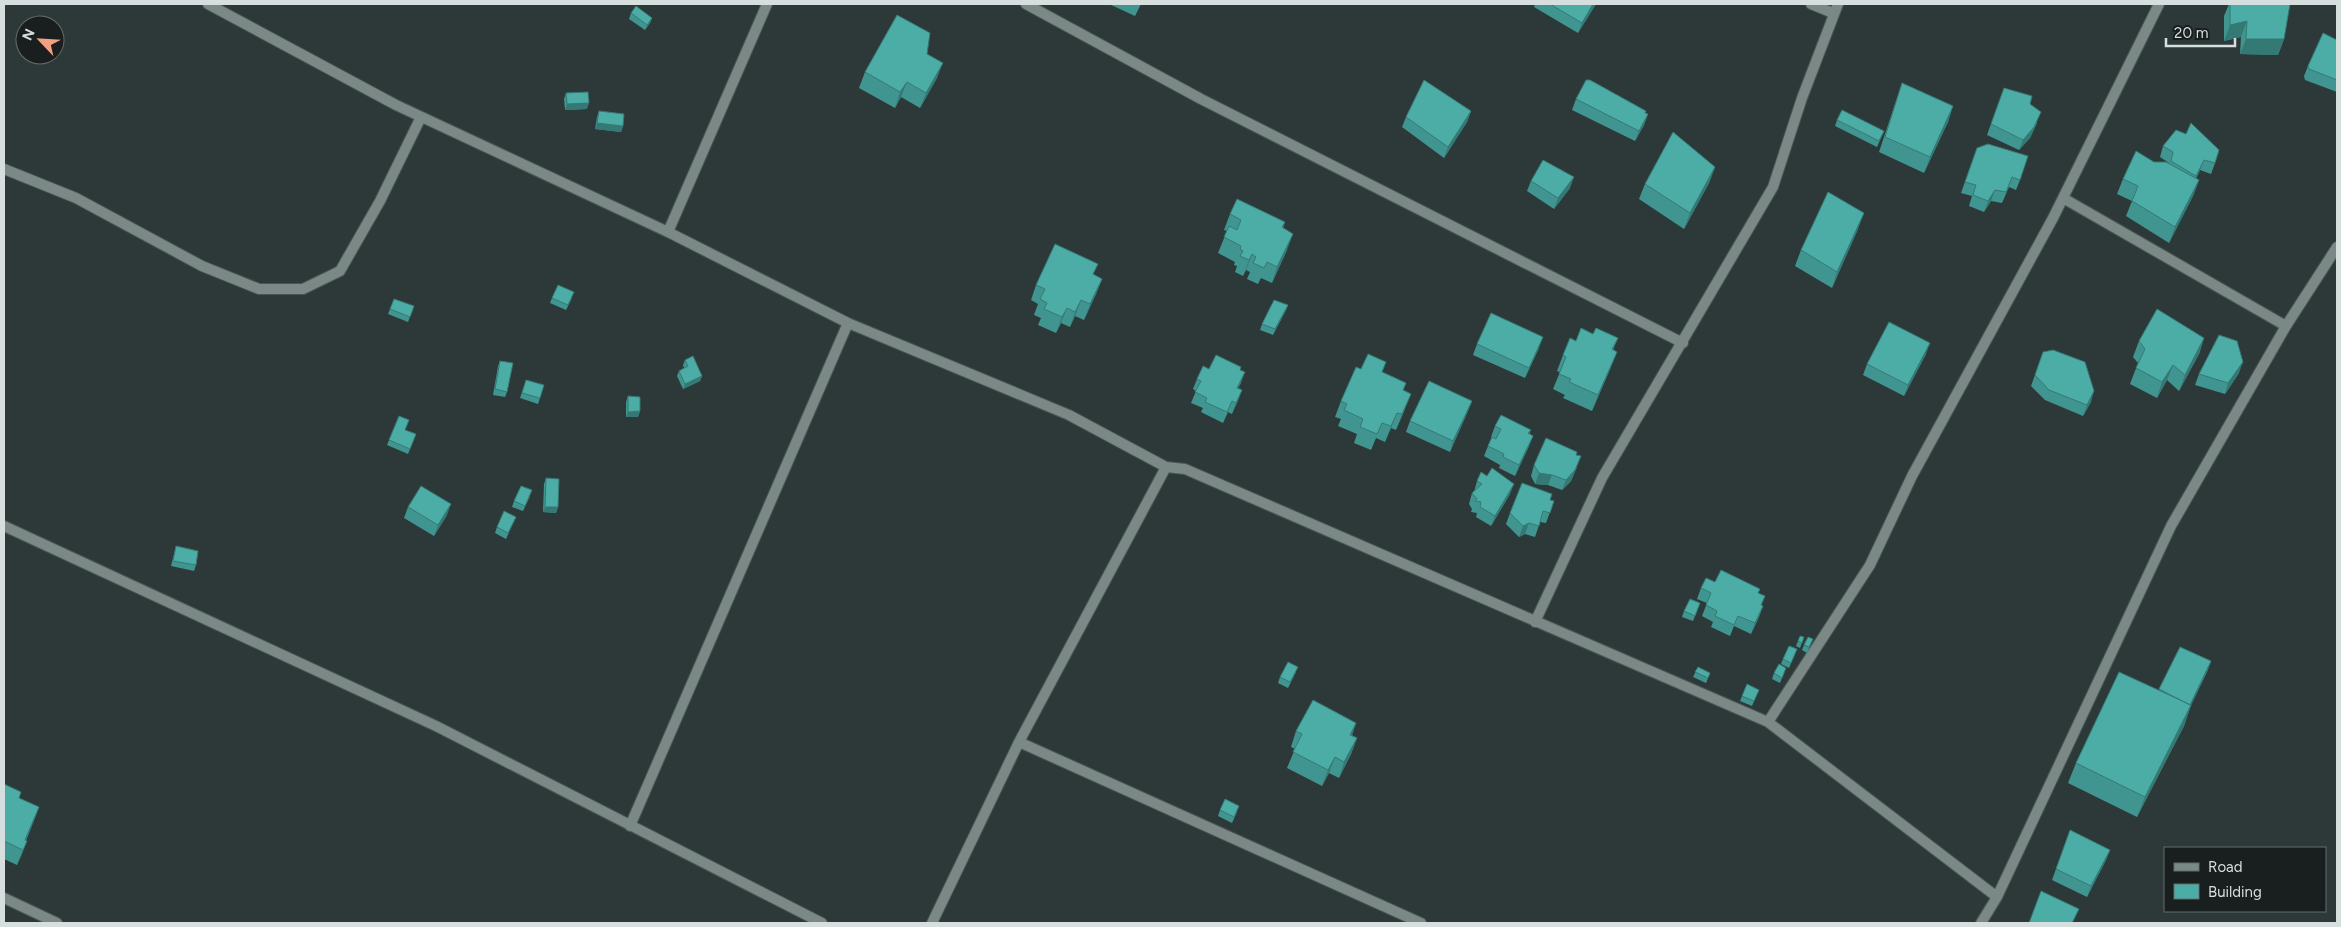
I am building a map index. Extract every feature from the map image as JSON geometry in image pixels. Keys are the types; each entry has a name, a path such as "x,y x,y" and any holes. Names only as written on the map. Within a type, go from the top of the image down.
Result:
{"street":[{"path":"208,4 421,117 668,232 848,323 1069,415 1166,467 1185,469 1768,722 1997,897"},
{"path":"668,232 767,4"},
{"path":"1026,4 1201,99 1683,343"},
{"path":"1535,622 1602,478 1773,187 1802,98 1835,9 1811,4"},
{"path":"1768,722 1870,565 1912,476 2063,198 2160,4"},
{"path":"4,169 76,198 202,266 259,289 303,289 340,271 380,201 421,117"},
{"path":"2063,198 2286,326"},
{"path":"1980,923 1997,897 2171,526 2286,326 2337,247"},
{"path":"630,826 848,323"},
{"path":"932,923 1019,742 1166,467"},
{"path":"4,526 436,726 822,923"},
{"path":"1019,742 1421,923"},
{"path":"4,898 57,923"}],"building":[{"path":"1550,4 1593,4 1582,23"},
{"path":"2230,4 2290,4 2284,39 2246,39 2247,21 2230,25"},
{"path":"636,6 652,18 647,25 631,13"},
{"path":"897,15 930,33 927,54 943,63 926,93 907,82 900,92 865,72"},
{"path":"2323,33 2337,40 2337,80 2309,69 2308,66"},
{"path":"1424,80 1471,111 1448,147 1406,117"},
{"path":"1586,80 1590,80 1646,111 1645,113 1648,114 1639,131 1576,99"},
{"path":"1902,83 1953,106 1930,157 1885,137"},
{"path":"2004,88 2032,96 2030,104 2041,112 2034,127 2023,140 1991,124"},
{"path":"588,92 589,103 567,104 566,93"},
{"path":"1842,110 1884,131 1879,141 1837,120"},
{"path":"599,111 624,114 623,126 597,123"},
{"path":"2191,123 2219,150 2215,163 2204,160 2196,176 2171,161 2173,152 2163,146 2176,130 2186,134"},
{"path":"1673,132 1715,167 1690,213 1645,184"},
{"path":"1988,144 2028,156 2020,180 2012,177 2006,192 1995,190 1988,201 1973,195 1976,185 1965,182 1977,148"},
{"path":"2136,151 2154,162 2166,162 2199,180 2175,227 2132,201 2138,186 2123,179"},
{"path":"1543,160 1574,177 1558,198 1531,181"},
{"path":"1828,192 1864,213 1837,272 1801,250"},
{"path":"1237,199 1285,222 1282,227 1293,234 1277,267 1267,262 1264,268 1253,263 1256,257 1252,254 1249,260 1240,256 1243,251 1240,249 1241,246 1224,237 1229,226 1237,230 1241,220 1230,214"},
{"path":"1055,244 1098,264 1093,274 1102,279 1090,304 1081,300 1075,312 1067,308 1062,317 1044,309 1047,303 1040,299 1045,289 1036,285"},
{"path":"558,285 574,292 568,305 552,298"},
{"path":"394,299 414,306 410,317 390,309"},
{"path":"1274,300 1288,305 1275,329 1262,324"},
{"path":"2157,309 2204,338 2185,375 2173,365 2162,382 2136,368 2145,349 2139,341"},
{"path":"1491,313 1543,337 1529,368 1477,344"},
{"path":"1889,322 1930,343 1908,385 1867,364"},
{"path":"1581,328 1593,334 1596,328 1618,338 1612,349 1617,352 1598,395 1569,382 1571,379 1559,374 1566,357 1563,355 1570,338 1576,341"},
{"path":"2219,335 2237,341 2243,362 2228,383 2199,374"},
{"path":"2053,350 2085,362 2094,391 2087,405 2049,390 2035,375 2043,352"},
{"path":"1368,354 1386,362 1382,372 1406,383 1403,390 1411,394 1402,414 1397,413 1391,426 1382,423 1377,434 1360,427 1363,419 1344,410 1347,404 1341,401 1356,367 1361,369"},
{"path":"1216,355 1241,367 1240,370 1245,372 1237,388 1242,390 1236,403 1232,401 1227,412 1205,402 1207,398 1195,392 1201,381 1197,379 1203,366 1209,369"},
{"path":"693,356 702,376 685,384 679,371 688,366 685,360"},
{"path":"500,361 513,363 507,392 495,389"},
{"path":"526,380 544,385 540,398 522,393"},
{"path":"1429,381 1472,401 1453,441 1410,421"},
{"path":"628,396 640,397 640,411 628,412"},
{"path":"1501,415 1531,430 1528,433 1533,436 1519,465 1503,457 1504,454 1488,446 1492,437 1496,439 1501,429 1495,426"},
{"path":"399,416 409,420 405,430 416,434 410,449 389,440"},
{"path":"1546,438 1577,452 1576,455 1581,456 1575,470 1566,480 1539,473 1534,465"},
{"path":"1492,468 1514,484 1495,516 1480,507 1481,502 1475,501 1477,499 1472,493 1482,484 1477,481 1481,472 1487,476"},
{"path":"546,478 559,479 558,507 545,507"},
{"path":"1522,483 1552,494 1550,500 1554,501 1550,513 1543,511 1539,526 1529,523 1523,526 1510,513"},
{"path":"421,486 451,504 438,525 408,507"},
{"path":"521,486 532,490 525,506 514,501"},
{"path":"504,511 516,517 508,533 497,527"},
{"path":"176,546 198,551 196,565 173,561"},
{"path":"1721,570 1760,589 1758,593 1765,596 1761,605 1763,606 1755,623 1738,616 1734,625 1715,616 1717,611 1706,605 1711,593 1701,588 1706,578 1715,582"},
{"path":"1690,599 1700,603 1695,616 1684,611"},
{"path":"1800,636 1804,637 1802,643 1798,641"},
{"path":"1808,637 1813,639 1809,647 1804,645"},
{"path":"1789,646 1797,649 1791,663 1783,659"},
{"path":"2180,647 2211,661 2190,705 2159,689"},
{"path":"1288,662 1298,667 1290,682 1280,677"},
{"path":"1779,664 1786,668 1782,678 1774,673"},
{"path":"1698,667 1710,673 1708,678 1695,672"},
{"path":"2119,672 2191,705 2145,797 2076,763"},
{"path":"1747,684 1759,690 1754,701 1742,696"},
{"path":"1313,700 1356,723 1350,735 1357,738 1344,762 1335,757 1328,770 1293,752 1302,734 1296,731"},
{"path":"4,784 21,792 19,798 39,807 25,840 27,841 23,850 4,841"},
{"path":"1225,799 1239,806 1234,817 1220,810"},
{"path":"2070,830 2110,850 2091,886 2056,869"},
{"path":"2041,891 2079,909 2072,923 2029,923"}]}
